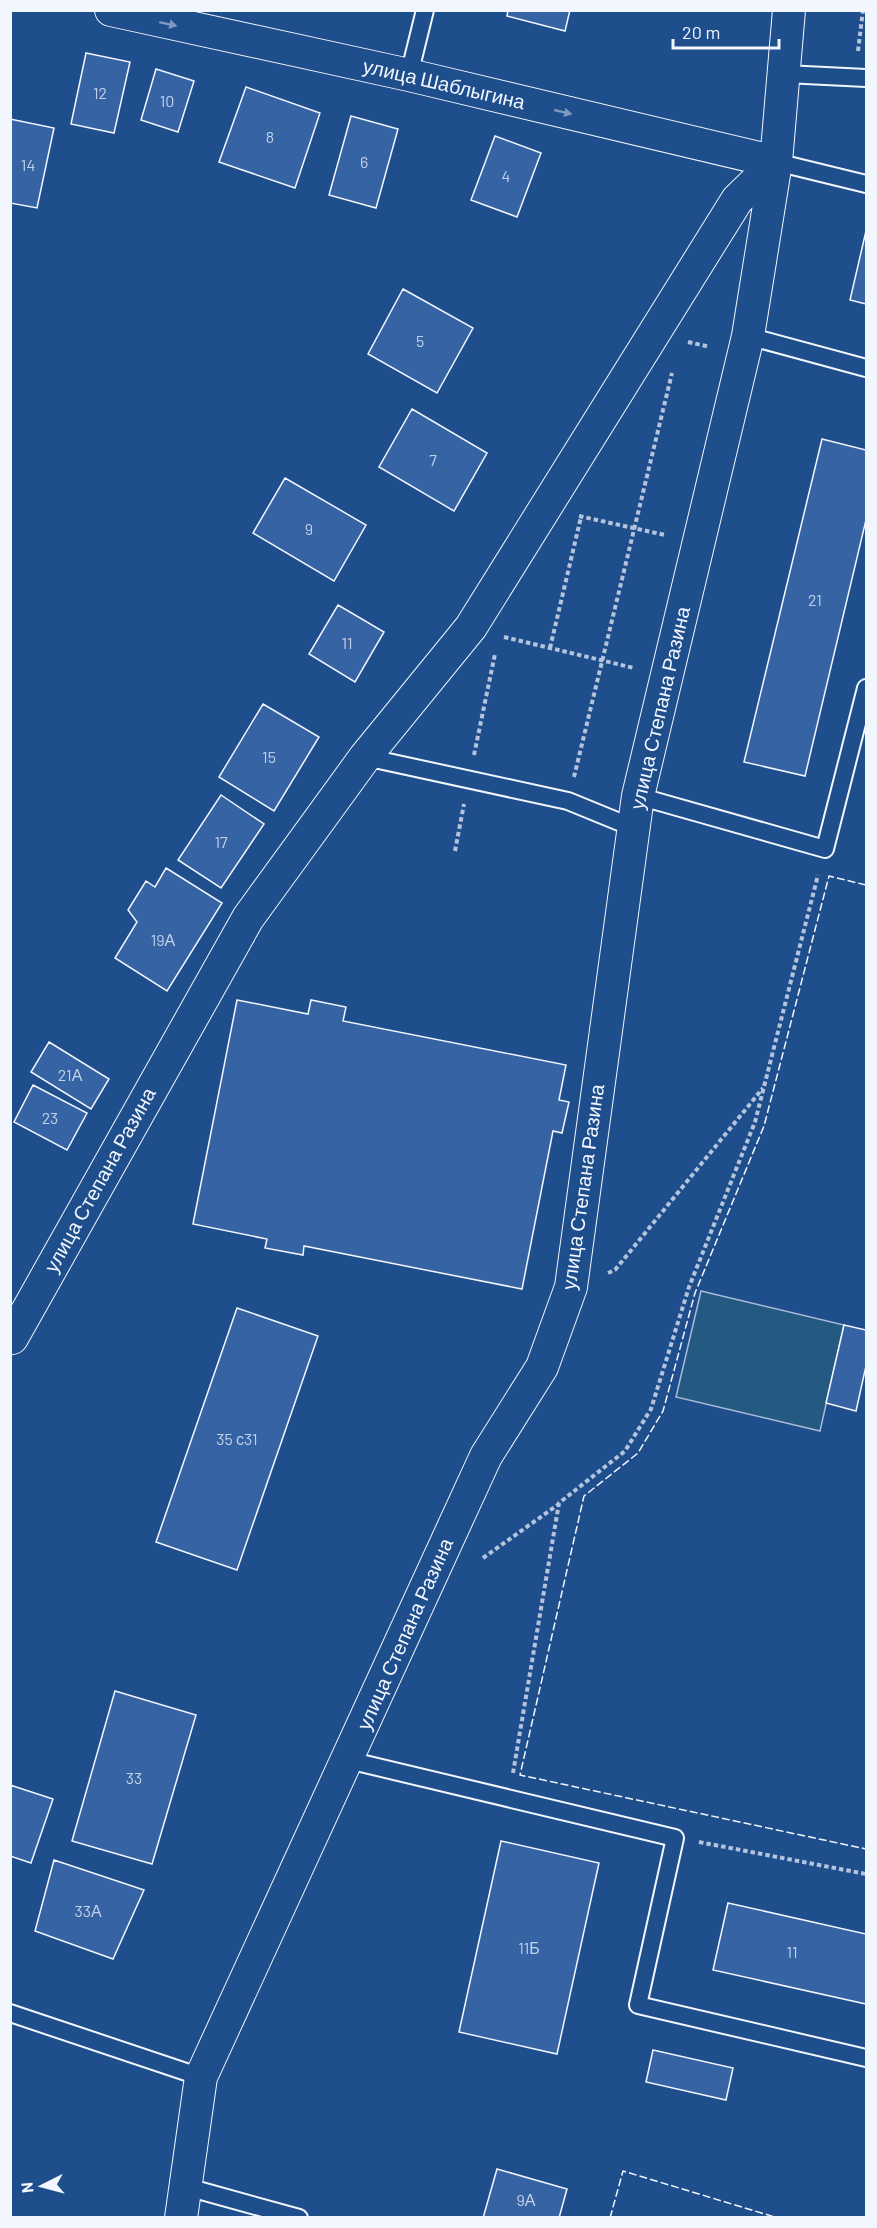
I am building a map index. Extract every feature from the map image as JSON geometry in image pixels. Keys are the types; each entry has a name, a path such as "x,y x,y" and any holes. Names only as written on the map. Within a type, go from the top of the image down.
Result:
{"street":[{"name":"улица Шаблыгина","path":"111,10 409,75 776,162"},
{"name":"улица Степана Разина","path":"181,2217 201,2077 486,1456 542,1367 571,1287 638,796 745,346 776,162 789,10"},
{"name":"улица Степана Разина","path":"11,1338 248,918 365,757 485,631 546,507 668,336 737,200 776,162"}],"lane":[{"path":"409,75 425,10"},
{"path":"785,74 861,76"},
{"path":"776,162 867,184"},
{"path":"745,346 867,368"},
{"path":"638,796 825,849 867,688"},
{"path":"365,757 568,801 634,828"},
{"path":"348,1760 675,1838 638,2005 867,2058"},
{"path":"10,2013 201,2077"},
{"path":"187,2187 299,2217"}],"path":[{"path":"861,76 863,10"},
{"path":"568,801 634,529 668,336 745,346"},
{"path":"550,648 584,505"},
{"path":"546,507 698,543"},
{"path":"455,851 469,780 485,631 667,675"},
{"path":"483,1558 559,1503 624,1451 651,1409 689,1287 755,1122 825,849"},
{"path":"571,1287 615,1270 764,1087"},
{"path":"508,1800 559,1503"},
{"path":"675,1838 867,1874"}],"shaded area":[{"path":"701,1291 844,1325 820,1431 676,1397"}],"building":[{"path":"508,10 570,10 565,31 507,16"},
{"path":"86,53 130,62 114,133 71,124"},
{"path":"156,69 194,81 178,132 141,120"},
{"path":"246,87 320,113 295,188 219,162"},
{"path":"351,116 398,129 376,208 329,195"},
{"path":"10,119 54,128 37,208 10,203"},
{"path":"495,136 541,153 517,217 471,200"},
{"path":"866,231 866,304 850,300"},
{"path":"866,231 866,304 850,300"},
{"path":"403,289 473,328 437,393 368,354"},
{"path":"412,409 487,453 454,511 379,467"},
{"path":"822,439 866,450 866,520 805,776 744,762"},
{"path":"285,478 366,525 334,581 253,533"},
{"path":"338,605 384,632 355,682 309,654"},
{"path":"263,704 319,737 274,811 219,777"},
{"path":"221,795 264,824 221,888 178,860"},
{"path":"166,868 222,903 167,991 115,958 137,922 128,910 146,881 155,887"},
{"path":"237,1000 308,1014 311,1000 346,1007 343,1021 566,1065 559,1100 569,1102 562,1133 553,1131 522,1289 304,1246 303,1255 265,1248 267,1239 193,1224"},
{"path":"49,1042 109,1079 91,1109 31,1072"},
{"path":"33,1085 87,1113 67,1150 14,1122"},
{"path":"237,1308 318,1336 237,1570 156,1542"},
{"path":"844,1325 866,1330 866,1366 856,1411 826,1403"},
{"path":"115,1691 196,1715 152,1864 72,1841"},
{"path":"10,1785 53,1799 31,1863 10,1856"},
{"path":"501,1841 599,1863 557,2054 459,2032"},
{"path":"54,1860 144,1890 113,1959 35,1931"},
{"path":"728,1903 866,1934 866,2004 713,1970"},
{"path":"653,2050 733,2068 726,2100 646,2082"},
{"path":"497,2169 567,2189 559,2218 483,2218"}],"fence":[{"path":"866,885 829,876 764,1126 695,1293 663,1411 638,1453 584,1496 520,1775 866,1849"},
{"path":"610,2218 623,2171 778,2218"}]}
